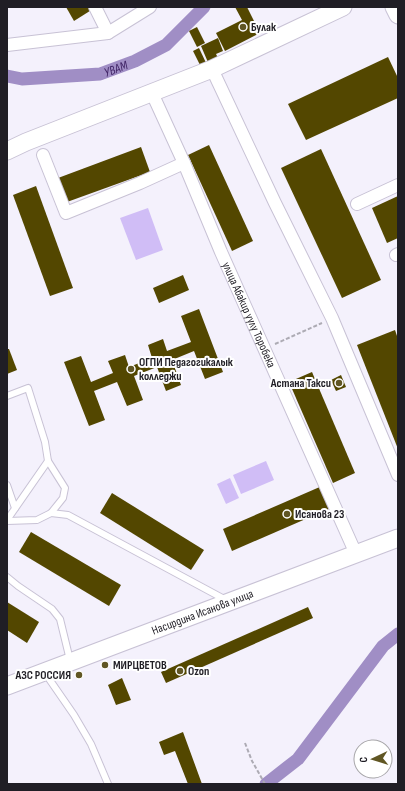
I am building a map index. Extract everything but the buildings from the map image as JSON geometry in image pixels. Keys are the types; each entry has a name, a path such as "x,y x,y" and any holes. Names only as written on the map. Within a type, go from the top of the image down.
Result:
{"main road":[{"path":"7,151 212,69 343,7"},
{"path":"394,7 398,15"},
{"name":"Насирдина Исанова улица","path":"7,686 398,538"}],"street":[{"path":"95,7 108,33"},
{"path":"7,45 108,33 150,7"},
{"path":"212,69 332,318 398,475"},
{"name":"улица Абакир уулу Торобека","path":"152,93 184,163 221,252 356,554"},
{"path":"43,155 66,213 140,183 184,163"},
{"path":"357,204 398,185"}],"lane":[{"path":"7,396 28,388 46,442 48,461 65,488 63,498 51,513 37,520 7,520"},
{"path":"7,520 48,461"},
{"path":"7,486 15,508"},
{"path":"51,513 68,515 229,602"},
{"path":"7,577 52,609 60,619 70,662"},
{"path":"44,672 88,738 108,784"}],"path":[{"path":"268,348 332,318"},
{"path":"245,743 252,761 265,784"}],"shaded area":[{"path":"148,208 163,250 136,260 120,218"},
{"path":"266,461 274,480 241,494 233,475"},
{"path":"230,478 239,498 226,504 217,484"}],"waterway":[{"name":"УВАМ","path":"7,76 22,79 100,74 135,61 166,45 204,7"},
{"path":"266,784 298,759 383,646 398,634"}],"place":[{"name":"Булак","path":"243,27"},
{"name":"ОГПИ Педагогикалык колледжи","path":"131,369"},
{"name":"Астана Такси","path":"339,383"},
{"name":"Исанова 23","path":"287,514"},
{"name":"МИРЦВЕТОВ","path":"105,665"},
{"name":"Ozon","path":"180,671"},
{"name":"АЗС РОССИЯ","path":"79,675"}]}
